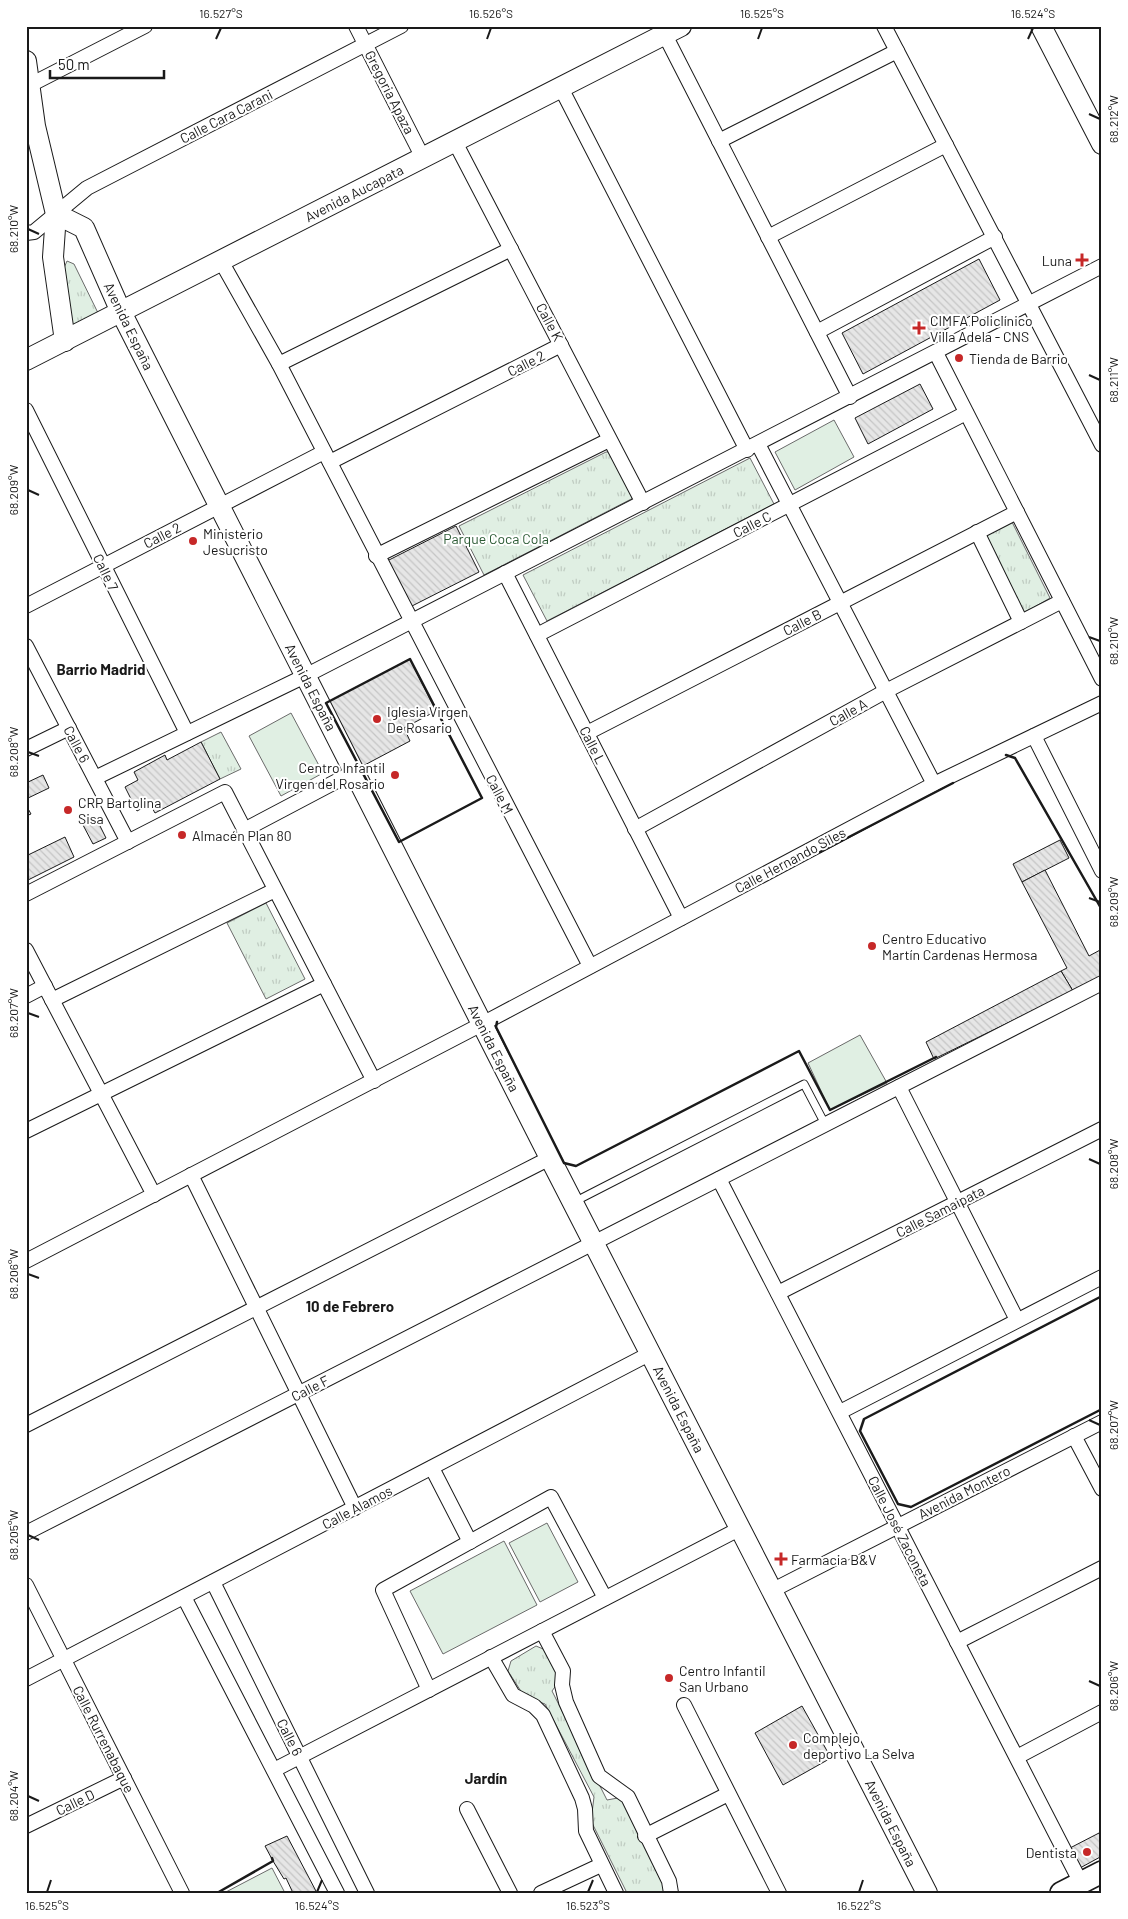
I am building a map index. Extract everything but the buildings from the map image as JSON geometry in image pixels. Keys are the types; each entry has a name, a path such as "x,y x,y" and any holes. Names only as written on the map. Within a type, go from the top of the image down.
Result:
{"main road":[{"path":"1061,1893 1102,1872"}],"street":[{"path":"30,85 145,26"},
{"name":"Gregoria Apaza","path":"356,26 423,158"},
{"name":"Calle Cara Carani","path":"26,233 34,232 87,188 401,26"},
{"path":"884,26 1102,445"},
{"path":"1041,26 1102,144"},
{"path":"673,30 719,141 850,397"},
{"name":"Avenida Aucapata","path":"26,360 673,30"},
{"path":"719,141 897,51"},
{"path":"26,61 30,85 31,126 56,214 53,257 64,341"},
{"path":"561,88 752,447 789,504 934,784"},
{"name":"Calle K","path":"455,142 643,503"},
{"path":"768,237 946,145"},
{"name":"Avenida España","path":"56,214 84,228 121,312 305,676 927,1893"},
{"path":"817,332 994,237"},
{"path":"279,364 511,248"},
{"name":"Calle M","path":"221,261 279,364 410,622 590,966"},
{"path":"95,778 305,676 1030,305 1102,266"},
{"name":"Calle 2","path":"26,606 219,506 327,457 561,345"},
{"path":"936,353 1102,679"},
{"name":"Calle 7","path":"26,410 187,733"},
{"name":"Calle C","path":"537,635 966,413"},
{"path":"376,556 609,440"},
{"name":"Calle B","path":"587,733 1017,512"},
{"path":"977,532 1021,622"},
{"name":"Calle L","path":"505,572 681,918"},
{"name":"Calle A","path":"636,829 886,691 1062,601"},
{"name":"Calle 6","path":"26,646 128,842"},
{"name":"Calle Hernando Siles","path":"26,1261 374,1081 934,784 1102,703"},
{"path":"26,749 69,728"},
{"path":"1034,736 1097,850 1102,871"},
{"path":"244,830 354,772"},
{"path":"26,894 225,792 374,1081"},
{"path":"52,1000 275,890"},
{"path":"26,950 154,1195"},
{"name":"Calle F","path":"26,1533 1102,983"},
{"path":"26,1131 324,984"},
{"path":"26,996 45,986"},
{"path":"899,1087 1017,1320"},
{"name":"Calle Samaipata","path":"778,1293 1102,1129"},
{"path":"26,1425 550,1158"},
{"path":"191,1175 355,1508"},
{"name":"Calle José Zaconeta","path":"719,1179 1081,1883"},
{"path":"840,1412 1102,1276"},
{"name":"Calle Alamos","path":"26,1679 651,1353"},
{"name":"Avenida Montero","path":"773,1590 1102,1422"},
{"path":"1074,1436 1102,1489"},
{"path":"432,1468 470,1542"},
{"path":"429,1690 383,1590 551,1497 605,1598"},
{"path":"274,1770 740,1528"},
{"path":"957,1642 1102,1568"},
{"name":"Calle 6","path":"213,1582 367,1893"},
{"name":"Calle Rurrenabaque","path":"26,1585 182,1893"},
{"name":"Calle 6","path":"184,1597 336,1893"},
{"path":"542,1631 563,1671 562,1686 566,1702 599,1776 628,1797 668,1881 671,1893"},
{"path":"491,1657 514,1695 534,1706 543,1715 582,1798 585,1809 586,1831 616,1893"},
{"path":"684,1705 779,1893"},
{"path":"1017,1758 1102,1712"},
{"name":"Calle D","path":"26,1826 124,1778"},
{"path":"645,1836 728,1794"},
{"path":"467,1809 510,1893"},
{"path":"541,1893 601,1865"}],"lane":[{"path":"574,1202 804,1084 826,1124"}],"green space":[{"path":"67,261 74,264 100,317 74,336 64,268"},
{"path":"834,420 854,457 795,490 775,452"},
{"name":"Parque Coca Cola","path":"606,452 611,452 639,495 484,575 459,526"},
{"path":"750,458 774,504 547,621 523,575"},
{"path":"1012,522 1050,598 1024,613 984,534"},
{"path":"291,713 323,773 281,796 249,736"},
{"path":"221,732 241,769 220,779 201,742"},
{"path":"266,903 305,979 266,999 227,923"},
{"path":"860,1035 887,1083 830,1110 808,1063"},
{"path":"547,1523 578,1582 540,1602 509,1543"},
{"path":"504,1541 537,1605 443,1654 410,1591"},
{"path":"536,1646 548,1651 562,1677 552,1691 607,1800 623,1797 670,1888 665,1893 627,1893 591,1821 594,1797 545,1704 524,1696 508,1671 511,1661"},
{"path":"272,1868 285,1893 224,1893"}],"wall":[{"path":"410,659 482,798 399,842 326,703 410,659"},
{"path":"1006,755 1015,758 1102,910"},
{"path":"820,852 953,783"},
{"path":"497,1022 496,1027 564,1163 576,1166 799,1051 830,1110 936,1057"},
{"path":"1102,1296 864,1419 860,1431 898,1504 911,1507 1102,1409"},
{"path":"217,1893 273,1861 272,1858"}],"place":[{"name":"Luna","path":"1082,260"},
{"name":"CIMFA Policlínico Villa Adela - CNS","path":"919,328"},
{"name":"Tienda de Barrio","path":"959,358"},
{"name":"Ministerio Jesucristo","path":"193,541"},
{"name":"Iglesia Virgen De Rosario","path":"377,719"},
{"name":"Centro Infantil Virgen del Rosario","path":"395,775"},
{"name":"CRP Bartolina Sisa","path":"68,810"},
{"name":"Almacén Plan 80","path":"182,835"},
{"name":"Centro Educativo Martín Cardenas Hermosa","path":"872,946"},
{"name":"Farmacia B&V","path":"781,1559"},
{"name":"Centro Infantil San Urbano","path":"669,1678"},
{"name":"Complejo deportivo La Selva","path":"793,1745"},
{"name":"Dentista","path":"1087,1852"}],"district":[{"name":"Barrio Madrid","path":"101,669"},
{"name":"10 de Febrero","path":"350,1306"},
{"name":"Jardín","path":"486,1778"}]}
